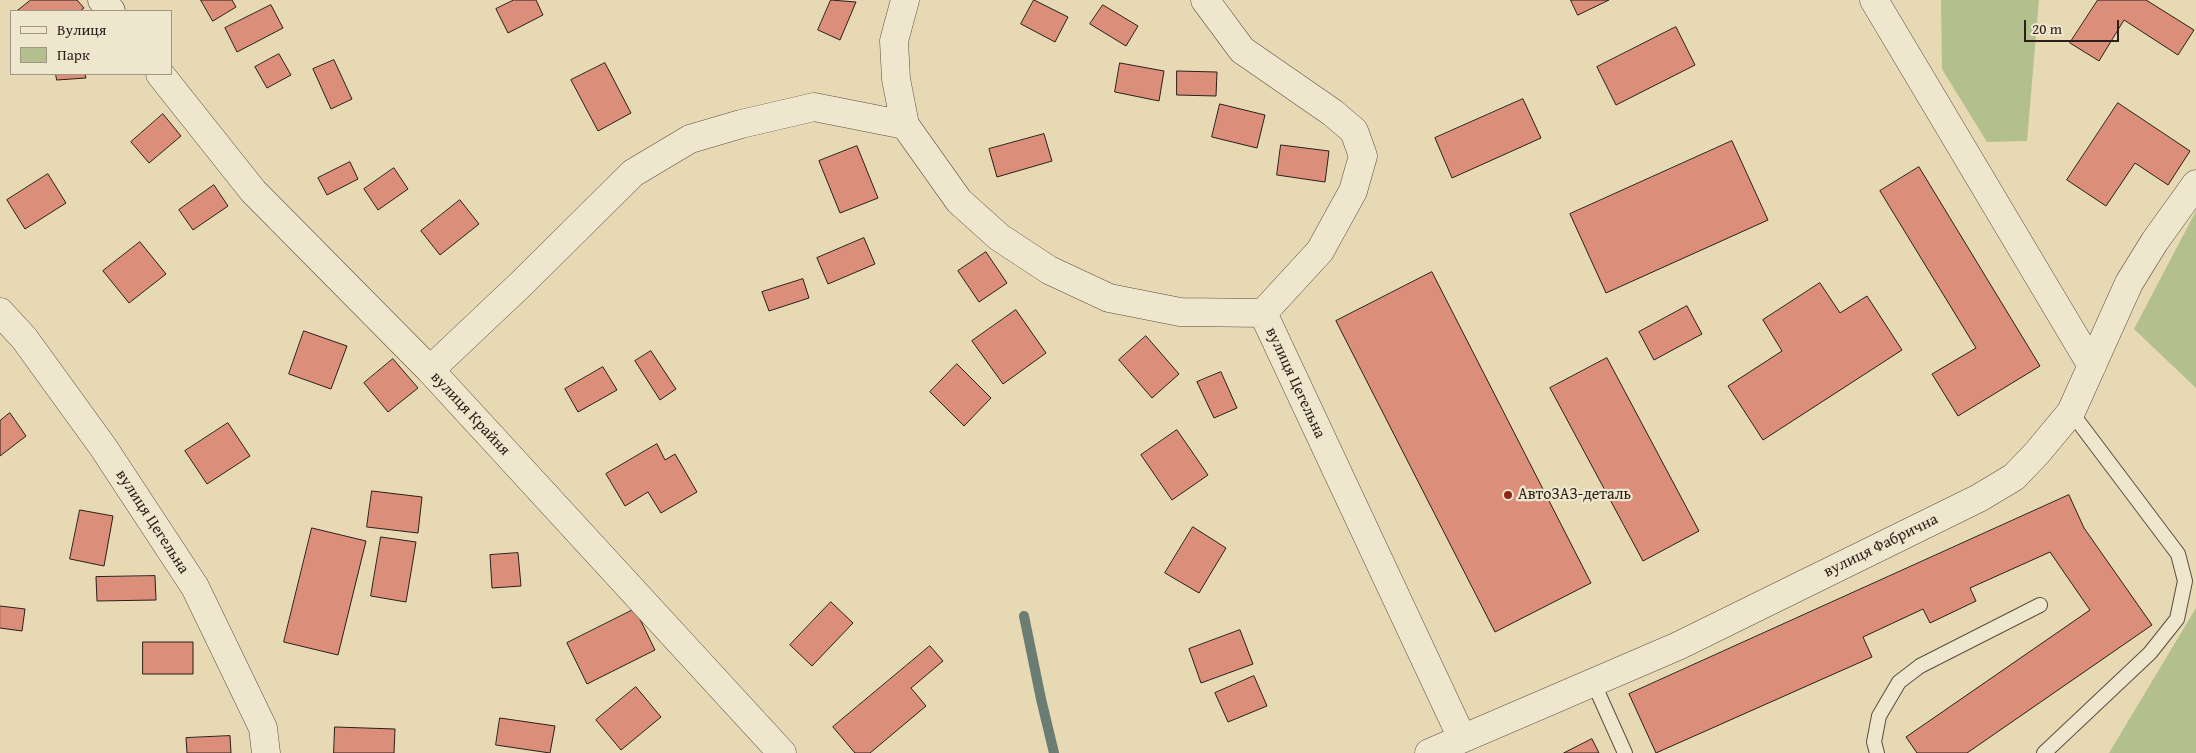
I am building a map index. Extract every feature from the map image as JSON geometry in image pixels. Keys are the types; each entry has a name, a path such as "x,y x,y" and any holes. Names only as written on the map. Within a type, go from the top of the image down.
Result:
{"street":[{"path":"102,0 110,10"},
{"name":"вулиця Цегельна","path":"905,0 894,41 896,79 905,125 959,201 998,238 1049,270 1109,298 1180,312 1262,313 1462,738"},
{"path":"1205,0 1242,50 1333,113 1354,130 1363,156 1353,191 1320,251 1262,313"},
{"path":"1874,0 2092,366"},
{"name":"вулиця Крайня","path":"161,75 253,191 430,370 782,753"},
{"path":"430,370 521,284 633,173 690,140 741,124 814,107 905,125"},
{"name":"вулиця Фабрична","path":"1429,753 1594,684 1678,646 1979,498 2014,477 2037,454 2071,412 2129,283 2155,241 2196,184"},
{"name":"вулиця Цегельна","path":"0,312 24,338 103,447 195,587 263,728 266,753"}],"lane":[{"path":"2044,753 2150,653 2177,619 2186,582 2178,554 2071,412"},
{"path":"1877,753 1874,742 1879,716 1900,682 1920,666 2040,605"},
{"path":"1594,684 1625,753"}],"green space":[{"path":"1941,0 2039,0 2027,141 1987,142 1942,69"},
{"path":"2196,211 2196,388 2134,329"},
{"path":"2196,608 2196,753 2109,753"}],"building":[{"path":"31,0 77,0 84,8 81,10 18,10"},
{"path":"201,0 232,0 236,7 213,21"},
{"path":"514,0 536,0 543,15 508,33 496,9"},
{"path":"831,0 856,2 840,40 818,30"},
{"path":"1034,0 1068,17 1055,42 1021,24"},
{"path":"1571,0 1609,0 1578,15"},
{"path":"2098,0 2146,0 2194,30 2178,55 2124,20 2099,61 2070,43"},
{"path":"271,5 283,28 237,52 225,28"},
{"path":"1103,5 1138,26 1126,46 1090,24"},
{"path":"1676,27 1695,65 1616,105 1597,67"},
{"path":"279,54 291,75 267,88 255,67"},
{"path":"334,60 352,99 331,109 313,69"},
{"path":"605,63 631,113 598,131 571,80"},
{"path":"1120,63 1164,71 1159,101 1115,92"},
{"path":"1177,71 1217,72 1216,96 1177,95"},
{"path":"56,75 85,75 86,78 57,80"},
{"path":"1523,99 1541,138 1452,178 1435,138"},
{"path":"2118,103 2190,151 2168,185 2135,163 2106,206 2067,180"},
{"path":"1220,104 1265,115 1257,148 1212,137"},
{"path":"163,114 181,136 149,163 131,142"},
{"path":"1044,134 1052,161 997,177 989,149"},
{"path":"1732,141 1768,220 1606,293 1570,214"},
{"path":"1281,145 1329,151 1325,182 1277,175"},
{"path":"857,146 878,198 840,213 819,161"},
{"path":"350,162 358,179 327,195 318,178"},
{"path":"1919,167 2040,366 1958,416 1932,374 1976,348 1880,191"},
{"path":"394,168 408,189 378,210 364,189"},
{"path":"48,174 66,203 25,229 7,200"},
{"path":"214,185 228,206 193,230 179,210"},
{"path":"460,200 479,224 440,255 421,231"},
{"path":"864,238 875,264 828,284 817,258"},
{"path":"140,242 166,274 129,303 103,271"},
{"path":"986,252 1007,283 979,302 958,271"},
{"path":"1432,272 1591,583 1495,632 1336,321"},
{"path":"803,279 809,298 769,311 762,292"},
{"path":"1820,283 1840,313 1867,296 1902,350 1763,440 1728,386 1782,351 1763,320"},
{"path":"1687,306 1702,334 1654,360 1639,332"},
{"path":"1016,310 1046,353 1003,384 972,341"},
{"path":"304,331 347,346 331,389 289,374"},
{"path":"1146,336 1179,374 1152,398 1119,360"},
{"path":"651,351 676,389 660,400 635,361"},
{"path":"1607,358 1699,531 1643,561 1550,388"},
{"path":"393,359 418,388 388,412 364,383"},
{"path":"957,364 991,398 964,426 930,392"},
{"path":"603,367 617,390 578,412 565,389"},
{"path":"1221,372 1237,408 1214,418 1197,382"},
{"path":"10,413 26,436 0,456 0,421"},
{"path":"228,423 250,456 207,484 185,451"},
{"path":"1177,430 1208,475 1172,500 1141,455"},
{"path":"657,444 665,460 675,454 697,492 661,513 648,492 625,506 606,474"},
{"path":"372,491 422,497 418,533 367,527"},
{"path":"2069,495 2084,528 2152,625 1967,753 1917,753 1906,737 2090,610 2050,552 1970,588 1976,601 1930,623 1923,609 1863,637 1872,657 1656,753 1629,694"},
{"path":"80,510 113,516 104,566 70,559"},
{"path":"1193,527 1226,548 1199,593 1165,573"},
{"path":"312,528 366,541 338,655 284,642"},
{"path":"381,537 416,542 406,602 371,596"},
{"path":"518,553 521,586 492,588 490,555"},
{"path":"155,576 156,600 97,601 96,577"},
{"path":"831,602 853,623 812,666 790,645"},
{"path":"0,606 25,609 22,631 0,628"},
{"path":"635,609 655,650 587,684 567,643"},
{"path":"1240,630 1253,664 1201,683 1189,649"},
{"path":"143,642 193,642 193,674 143,674"},
{"path":"930,646 943,661 911,688 926,706 870,753 855,753 833,727"},
{"path":"1254,676 1267,706 1228,722 1215,693"},
{"path":"636,687 661,717 621,750 596,720"},
{"path":"500,718 555,726 550,753 496,745"},
{"path":"335,727 395,729 394,753 334,753"},
{"path":"230,736 231,753 187,753 186,738"},
{"path":"1592,739 1599,753 1564,753"}],"waterway":[{"path":"1024,616 1054,753"}],"place":[{"name":"АвтоЗАЗ-деталь","path":"1508,495"}]}
